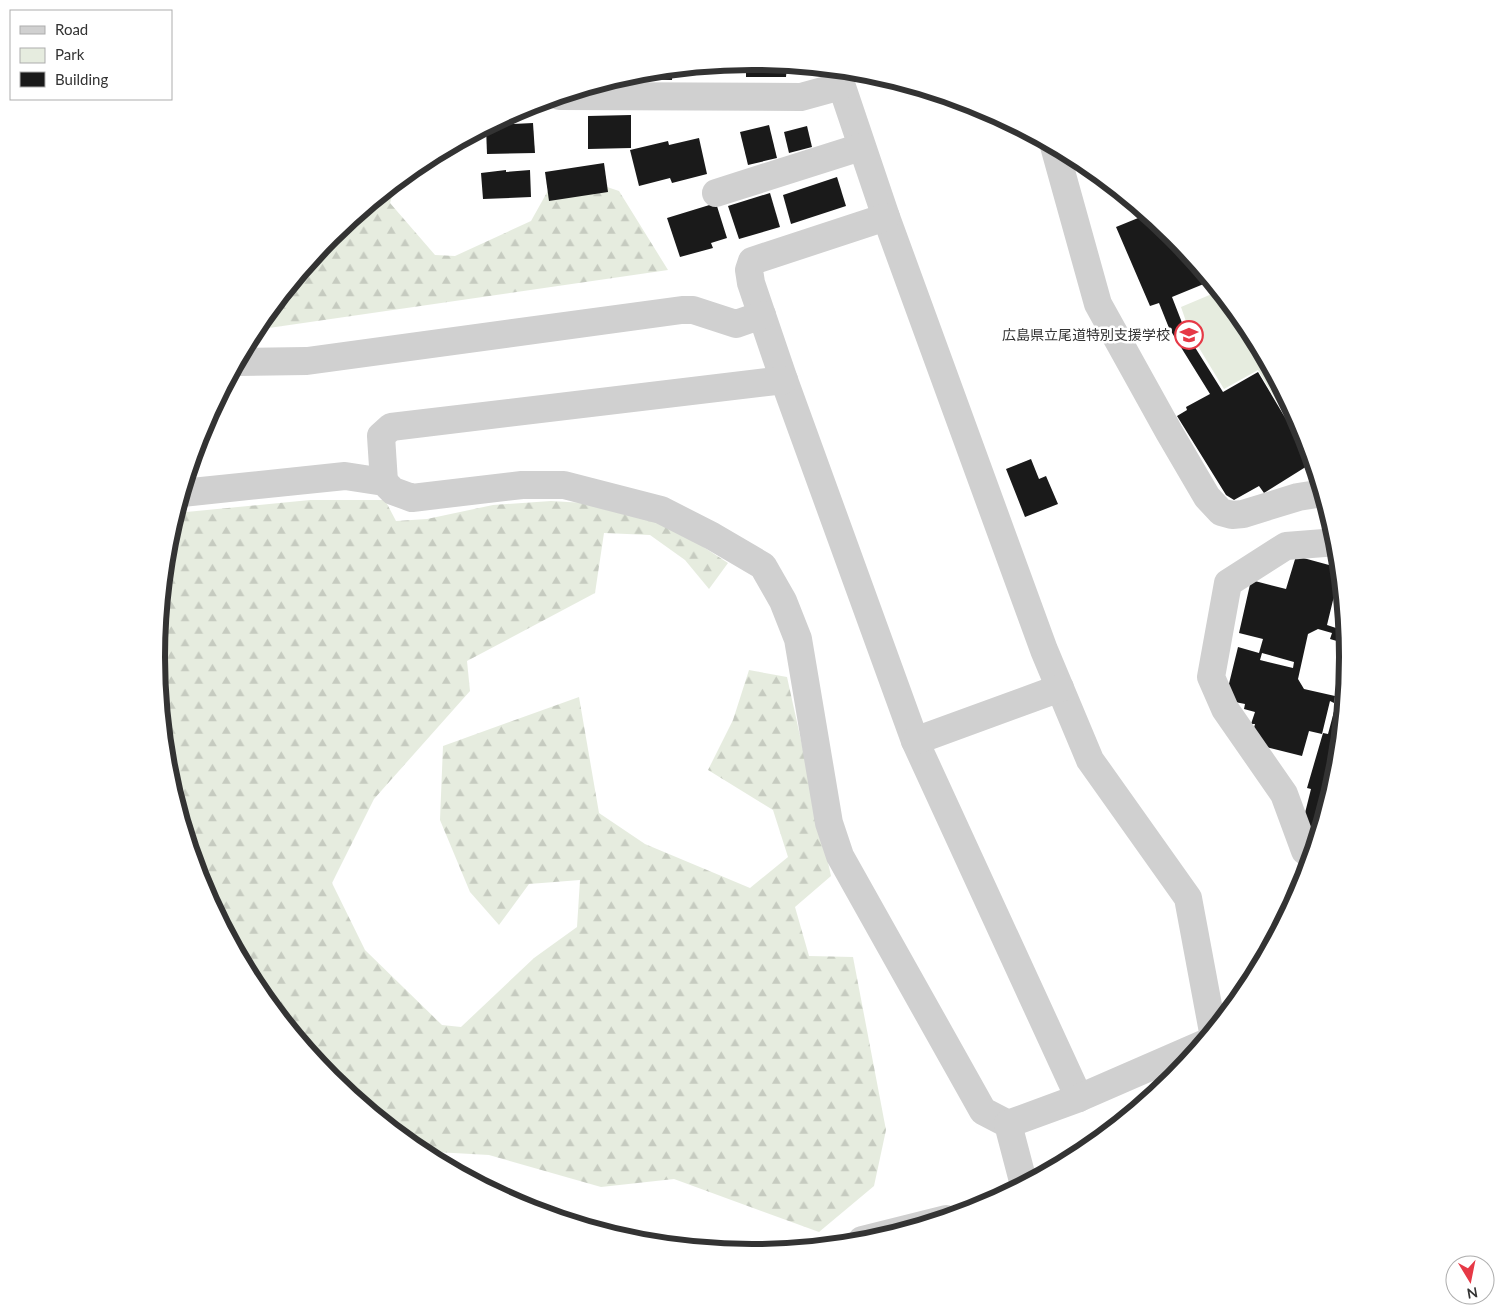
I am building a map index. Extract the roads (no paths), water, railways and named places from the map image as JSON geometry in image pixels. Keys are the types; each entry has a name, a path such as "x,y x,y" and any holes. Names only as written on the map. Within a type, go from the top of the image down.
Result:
{"street":[{"path":"580,96 802,97 838,78 886,217 1041,641 1090,760 1188,898 1212,1024"},
{"path":"716,193 861,146"},
{"path":"1057,156 1098,304 1207,498 1221,512 1232,515 1243,514 1298,497 1317,494"},
{"path":"886,217 752,261 749,270 751,283 784,380 915,741 1079,1098"},
{"path":"245,362 307,361 682,310 693,310 736,324 762,316"},
{"path":"384,482 381,436 391,427 784,380"},
{"path":"189,493 345,476 384,482 393,491 412,498 522,485 564,485 661,510 712,536 763,566 783,601 798,639 829,823 840,856 983,1111 1008,1124 1079,1098 1189,1050"},
{"path":"1307,851 1305,850 1284,794 1225,709 1211,677 1228,583 1286,546 1329,543"},
{"path":"915,741 1060,688"},
{"path":"1008,1124 1022,1179"}],"place":[{"name":"広島県立尾道特別支援学校","path":"1189,335"}]}
